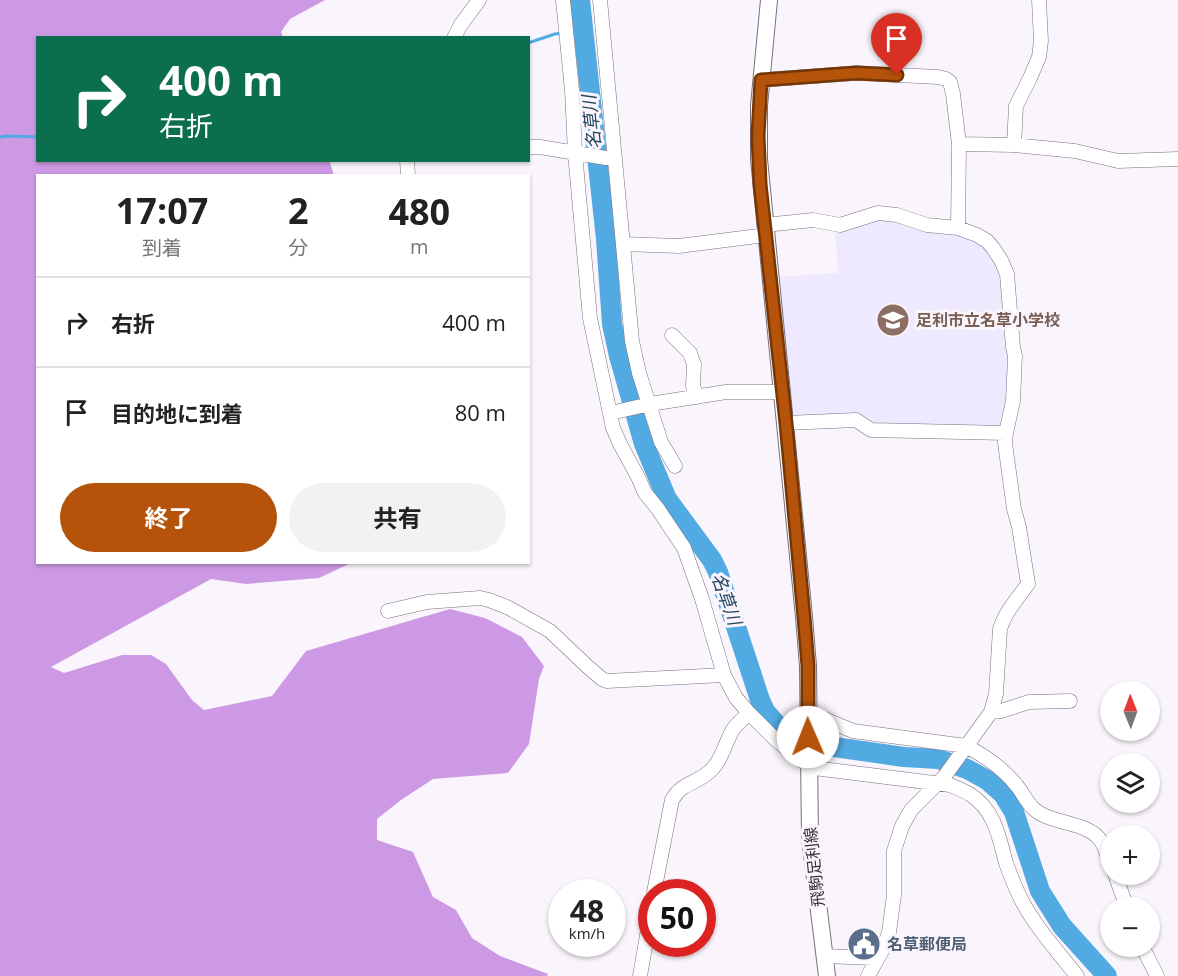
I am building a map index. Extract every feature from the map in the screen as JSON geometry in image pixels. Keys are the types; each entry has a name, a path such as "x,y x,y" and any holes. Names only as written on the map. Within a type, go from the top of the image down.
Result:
{"main road":[{"path":"769,0 758,136 760,184 806,635 808,714"},
{"name":"飛駒足利線","path":"808,714 811,856 827,976"}],"street":[{"path":"455,36 479,0"},
{"path":"563,0 579,153 590,318 613,413 614,428 645,493 684,548 702,599 724,675 736,698 776,740 808,761 814,768 941,780 978,801 993,819 1020,899 1034,921 1077,976"},
{"path":"600,0 610,158 623,244 632,341 647,405 661,442 675,466"},
{"path":"1014,145 1016,106 1039,57 1041,41 1039,0"},
{"path":"761,80 856,73 938,77 950,82 959,144 958,228"},
{"path":"959,144 1014,145 1075,151 1118,161 1178,159"},
{"path":"530,147 610,158"},
{"path":"623,244 679,246 813,220 840,225 878,213 897,215 927,225 958,228 977,235 993,248 1006,274 1015,362 1014,401 1005,443 1028,584 1002,621 996,694 991,712 941,780 911,810 896,841 894,895 889,932 884,947 867,976"},
{"path":"672,335 690,353 694,364 693,386 698,397"},
{"path":"613,413 726,392 783,392"},
{"path":"786,423 856,420 871,430 1006,433"},
{"path":"388,611 428,602 480,598 508,608 550,631 588,667 607,681 724,675"},
{"path":"991,712 1029,702 1070,701"},
{"path":"657,879 672,800 676,792 709,773 720,757 733,729 749,713"},
{"path":"808,714 853,731 980,753 1010,777 1034,808 1048,818 1084,828 1100,839"},
{"path":"825,956 876,960"},
{"path":"639,976 643,957"},
{"path":"1148,957 1157,976"}],"shaded area":[{"path":"0,0 325,0 290,19 281,32 283,36 36,36 36,162 330,162 334,174 36,174 36,564 349,564 319,578 246,584 211,579 51,667 64,673 122,655 151,655 166,664 192,700 204,710 272,696 306,651 450,609 485,618 522,637 544,666 539,679 529,744 508,773 433,779 377,819 377,840 413,852 433,897 456,910 472,938 500,956 548,974 547,976 0,976"},
{"name":"足利市立名草小学校","path":"878,217 961,233 984,244 1002,274 1010,362 1005,421 996,428 873,424 858,415 795,416 790,413 776,277 838,273 835,232"}],"waterway":[{"name":"名草川","path":"580,0 606,239 612,324 619,356 644,444 667,499 712,560 718,572 765,711 778,726 813,744 904,757 938,759 967,769 987,780 1003,794 1014,812 1040,891 1062,926 1107,976"},
{"path":"570,33 583,32"},
{"path":"530,42 564,33"},
{"path":"0,137 36,137"}],"place":[{"name":"足利市立名草小学校","path":"893,320"},
{"name":"名草郵便局","path":"864,944"}],"route":[{"path":"808,737 808,666 804,617 760,184 758,136 761,80 856,73 897,75"}]}
